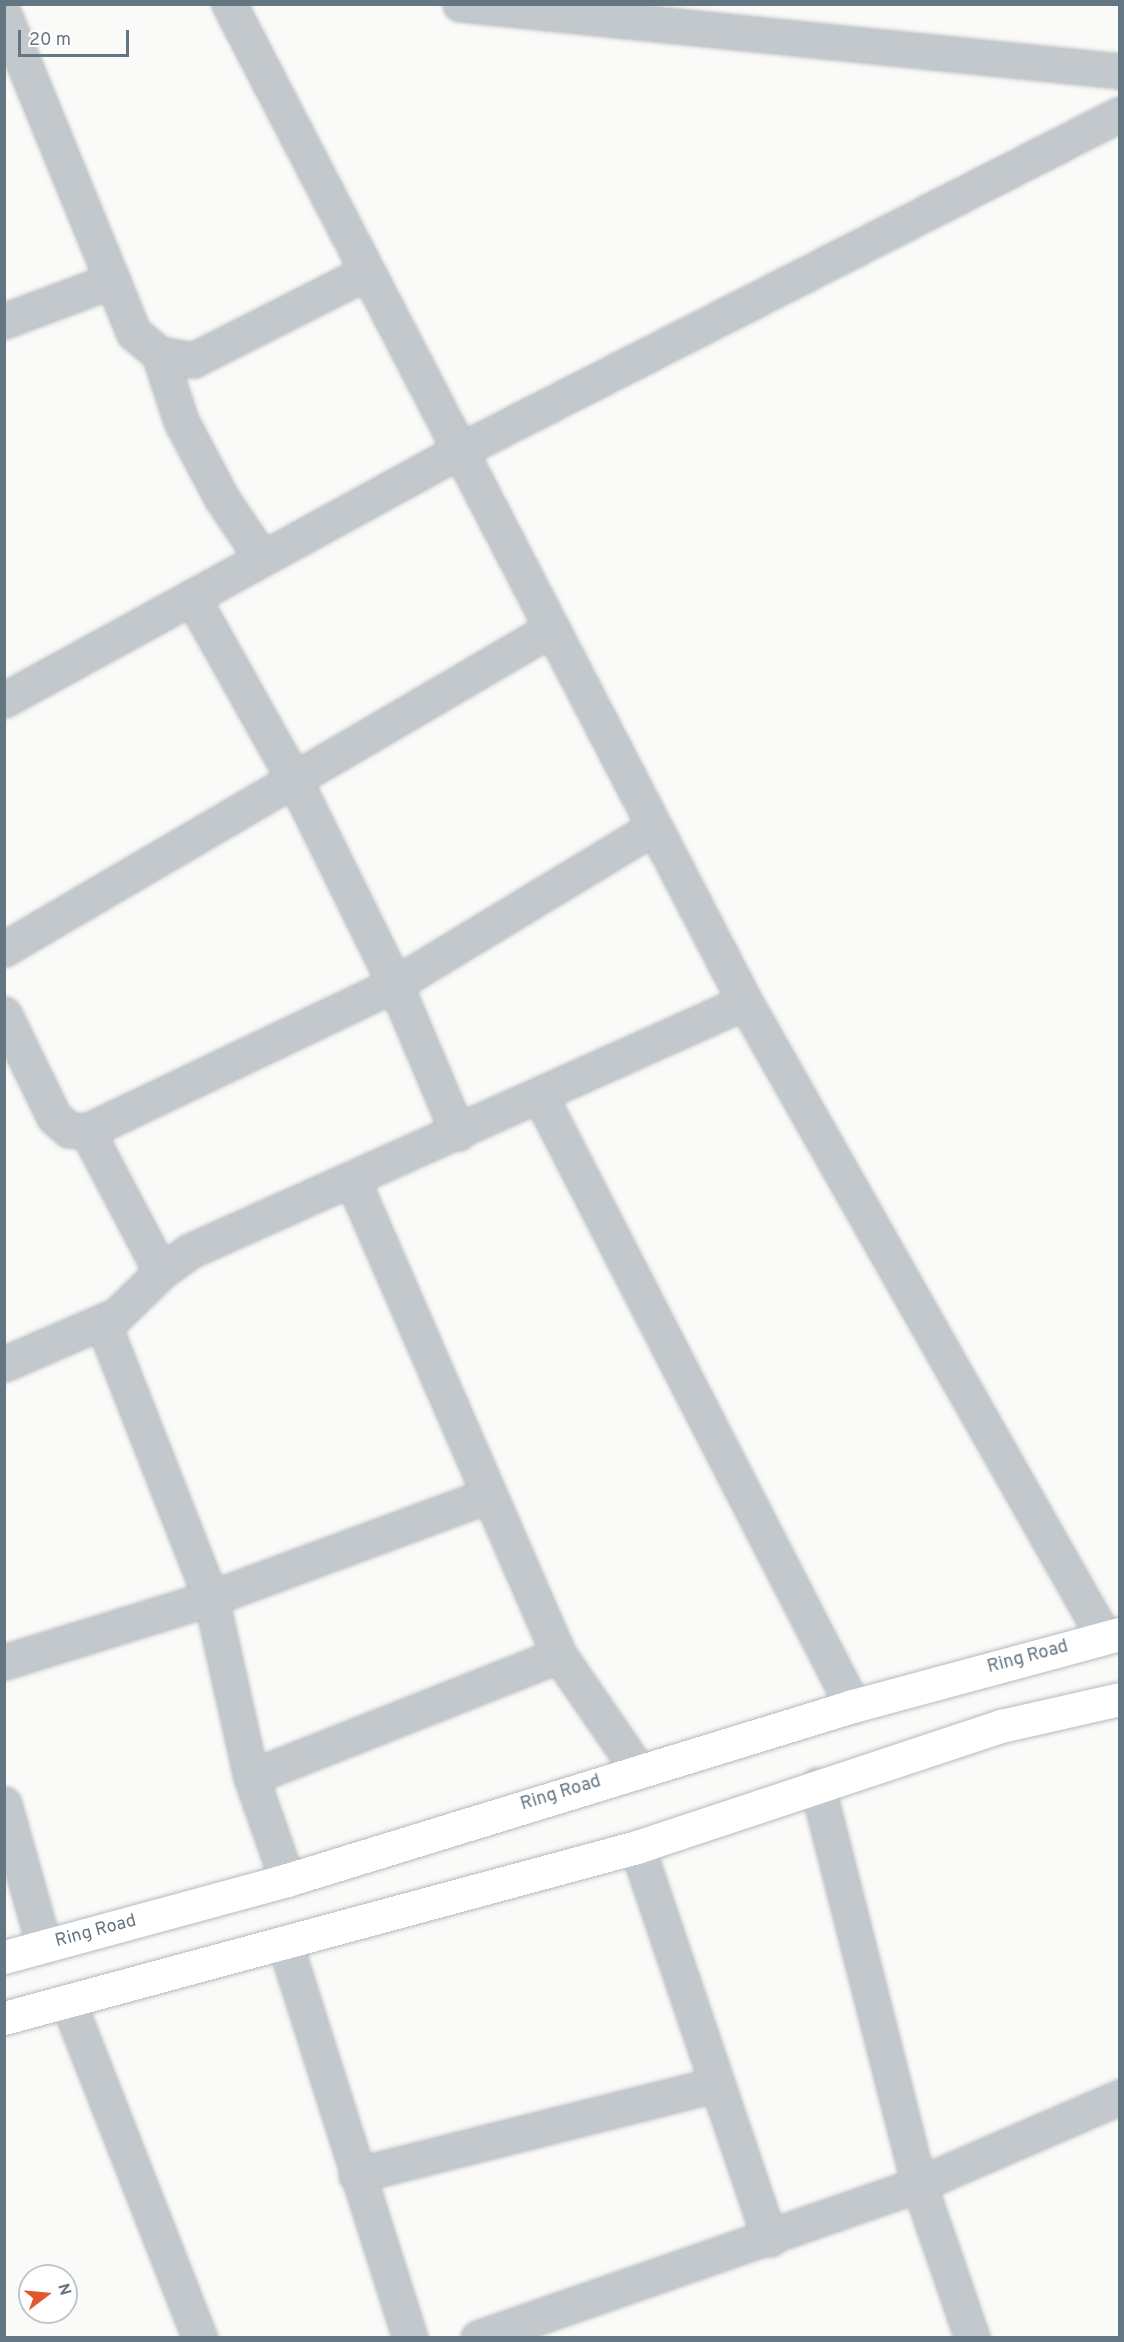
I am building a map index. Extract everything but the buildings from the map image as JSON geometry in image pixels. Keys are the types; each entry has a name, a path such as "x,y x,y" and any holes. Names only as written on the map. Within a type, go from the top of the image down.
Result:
{"main road":[{"name":"Ring Road","path":"4,1957 287,1880 638,1770 854,1706 1112,1636"},
{"path":"4,2018 285,1944 637,1847 817,1785 1001,1726 1119,1699"}],"street":[{"path":"229,4 457,452 745,1002 1112,1636"},
{"path":"460,4 551,9 1119,71"},
{"path":"4,15 134,333 159,354 193,360 365,273"},
{"path":"4,700 457,452 1119,114"},
{"path":"4,321 113,280"},
{"path":"159,354 182,421 222,499 262,558"},
{"path":"192,597 295,781 395,984 458,1133"},
{"path":"4,949 295,781 550,629"},
{"path":"4,1014 54,1117 69,1130 87,1131 395,984 654,827"},
{"path":"4,1364 103,1323 161,1272 190,1251 353,1181 745,1002"},
{"path":"540,1096 854,1706"},
{"path":"87,1131 161,1272"},
{"path":"353,1181 559,1655 638,1770"},
{"path":"103,1323 211,1598 251,1778 287,1880"},
{"path":"4,1662 211,1598 489,1495"},
{"path":"251,1778 559,1655"},
{"path":"817,1785 919,2184 972,2337"},
{"path":"4,1804 44,1946"},
{"path":"637,1847 770,2239"},
{"path":"285,1944 356,2175 410,2337"},
{"path":"68,2002 200,2337"},
{"path":"356,2175 717,2084"},
{"path":"478,2337 770,2239 919,2184 1119,2097"}]}
